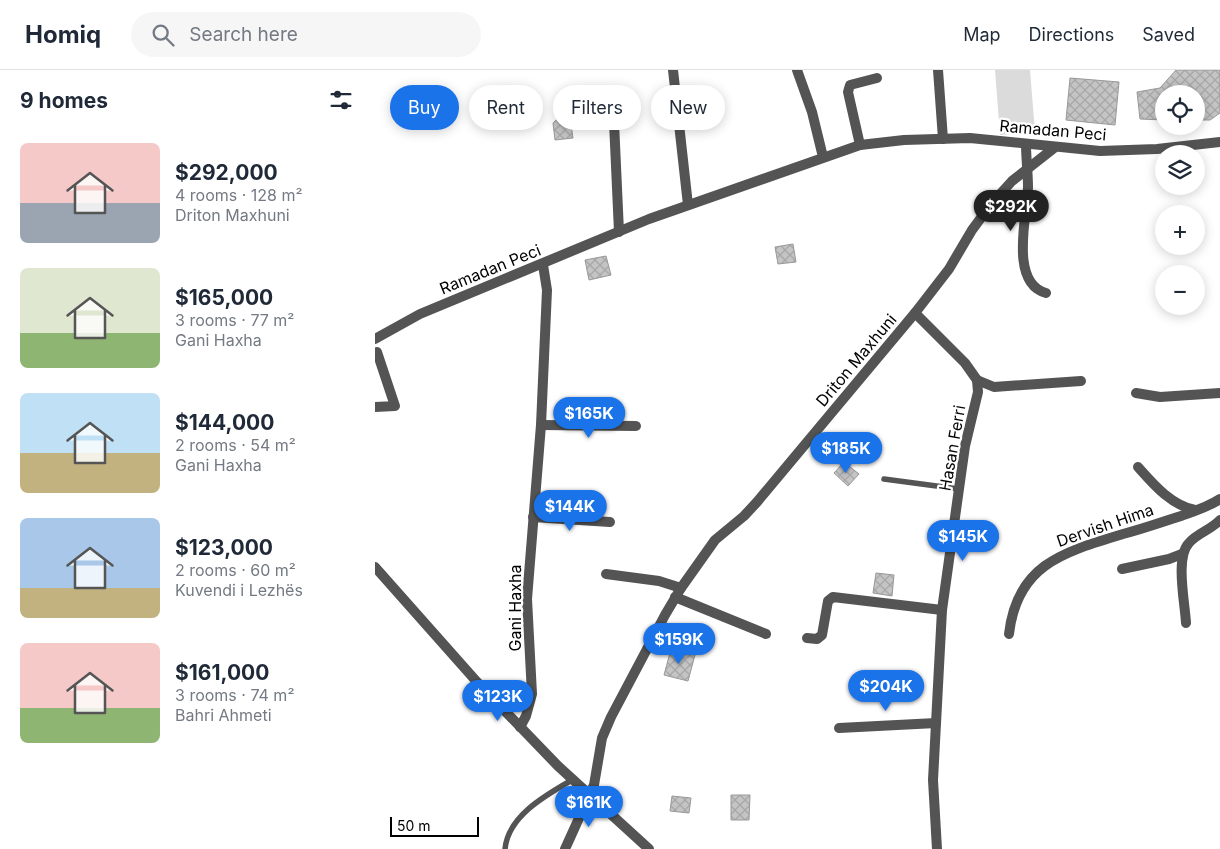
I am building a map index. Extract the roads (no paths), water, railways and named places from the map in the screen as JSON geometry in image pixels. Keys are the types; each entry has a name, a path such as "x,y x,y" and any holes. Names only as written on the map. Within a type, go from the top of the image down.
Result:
{"street":[{"path":"673,70 688,205"},
{"path":"797,70 812,112 823,157"},
{"path":"938,70 943,139"},
{"path":"860,146 848,92 850,85 856,82 877,78"},
{"path":"614,130 619,232"},
{"name":"Ramadan Peci","path":"375,339 420,314 543,265 619,232 688,205 823,157 860,146 904,140 970,138 1054,148 1100,151 1220,142"},
{"path":"1026,144 1027,188 1023,246 1025,269 1030,284 1037,291 1046,293"},
{"name":"Driton Maxhuni","path":"565,849 590,797 594,785 602,738 611,717 678,592 715,540 757,502 915,313 949,269 972,230 992,203 1027,168 1054,148"},
{"name":"Gani Haxha","path":"520,727 526,716 532,694 527,599 541,425 547,290 543,265"},
{"path":"915,313 950,347 977,380 994,386 1081,382"},
{"path":"375,407 395,406 377,352"},
{"name":"Hasan Ferri","path":"937,849 933,780 942,610 965,446 978,392 977,380"},
{"path":"1136,393 1160,397 1220,392"},
{"path":"541,425 636,426"},
{"name":"Dervish Hima","path":"1139,467 1155,485 1177,503 1196,510"},
{"name":"Dervish Hima","path":"1009,634 1013,611 1021,591 1043,565 1063,553 1196,510 1220,499"},
{"path":"533,517 610,522"},
{"path":"1122,569 1169,559 1182,554 1192,540 1212,529 1220,520"},
{"path":"1182,554 1186,623"},
{"path":"375,567 470,675 520,727 572,780 649,849"},
{"path":"606,574 659,581 766,634"},
{"path":"807,638 817,639 822,635 828,601 833,597 942,610"},
{"path":"839,728 935,723"}],"lane":[{"path":"884,479 959,489"},
{"path":"505,849 511,828 524,814 572,780"}]}
